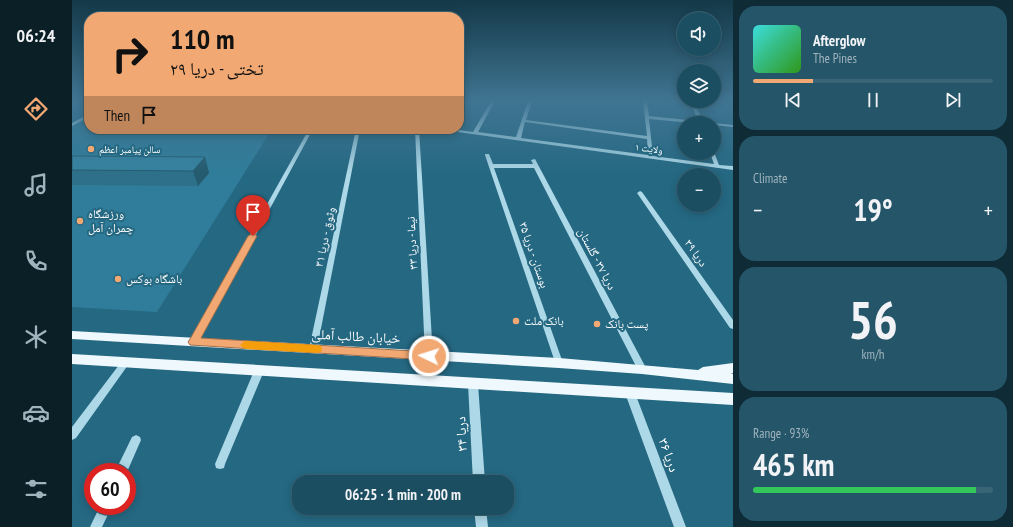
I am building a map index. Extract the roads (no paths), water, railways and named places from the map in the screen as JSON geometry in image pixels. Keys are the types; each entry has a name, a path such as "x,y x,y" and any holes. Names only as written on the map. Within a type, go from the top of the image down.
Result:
{"main road":[{"name":"خیابان طالب آملی","path":"72,335 559,363 642,369 733,379"},
{"path":"72,341 93,336"},
{"path":"72,359 733,399"},
{"path":"689,374 733,368"},
{"path":"705,398 733,406"}],"street":[{"path":"475,133 479,126"},
{"path":"518,139 522,126"},
{"path":"558,126 648,138"},
{"path":"647,126 651,157"},
{"name":"ولایت ۱","path":"464,132 733,168"},
{"path":"194,342 308,134"},
{"name":"وثوق - دریا ۳۱","path":"313,349 357,134"},
{"name":"نیما - دریا ۳۳","path":"417,134 429,356"},
{"name":"بوستان - دریا ۳۵","path":"487,155 559,363"},
{"path":"715,160 717,166"},
{"name":"دریا ۳۷ - گلستان","path":"491,166 535,163 642,369"},
{"name":"دریا ۳۹","path":"640,193 733,326"},
{"path":"72,436 125,363"},
{"path":"220,464 259,371"},
{"name":"دریا ۳۴","path":"473,384 479,475"},
{"name":"دریا ۳۶","path":"630,393 680,527"},
{"path":"125,463 136,440"},
{"path":"96,527 102,515"},
{"path":"481,515 482,527"}],"place":[{"name":"سالن پیامبر اعظم","path":"91,149"},
{"name":"ورزشگاه چمران آمل","path":"80,221"},
{"name":"باشگاه‌ بوکس","path":"118,279"},
{"name":"بانک ملت","path":"516,321"},
{"name":"پست بانک","path":"597,324"}]}
